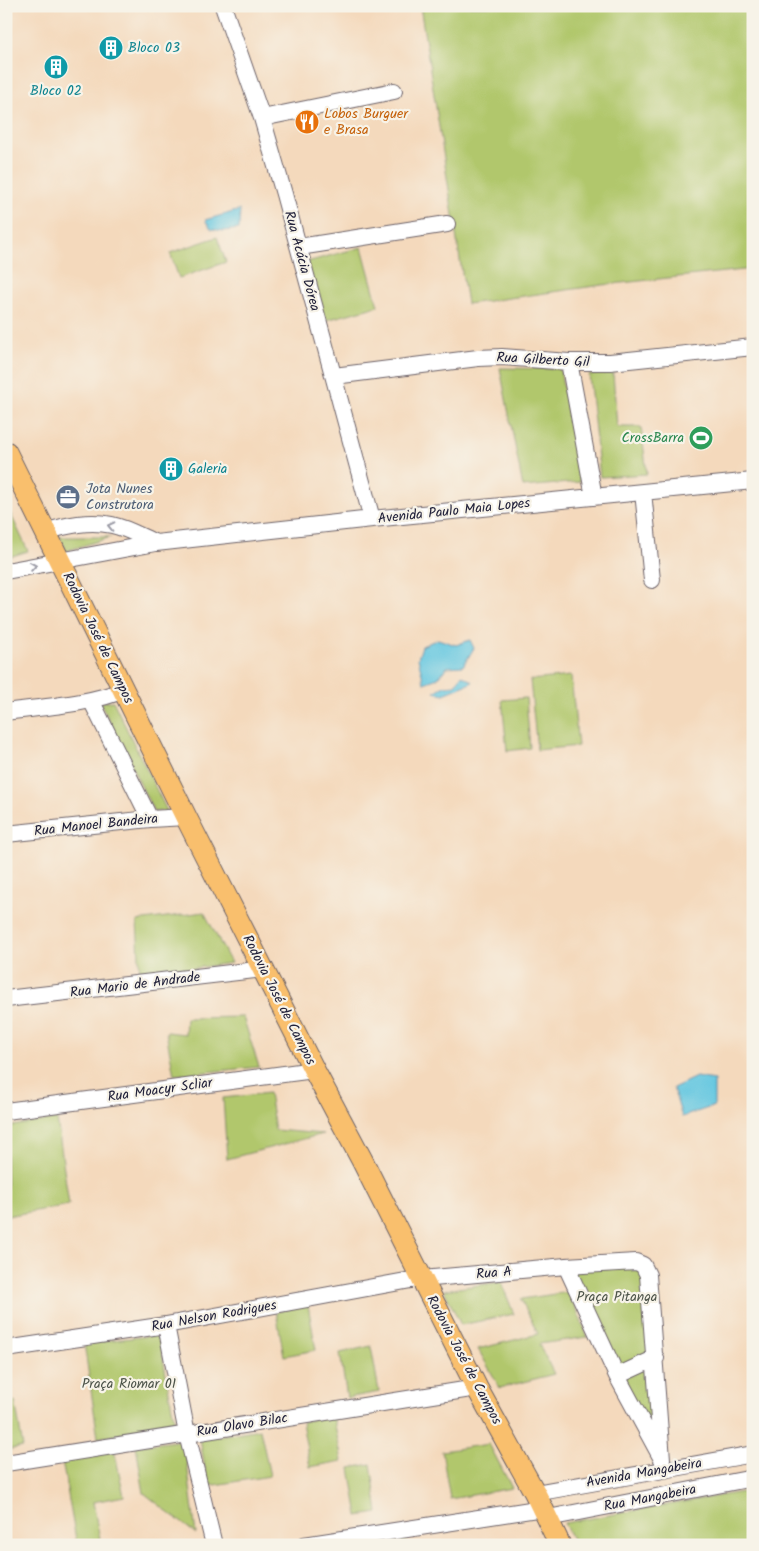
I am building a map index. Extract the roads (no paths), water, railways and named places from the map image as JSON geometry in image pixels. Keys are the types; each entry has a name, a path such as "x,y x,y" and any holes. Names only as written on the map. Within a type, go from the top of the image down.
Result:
{"main road":[{"name":"Rodovia José de Campos","path":"6,452 186,817 314,1070 477,1388 542,1506 560,1545"}],"street":[{"name":"Rua Acácia Dórea","path":"223,6 262,118 299,247 372,519"},
{"path":"262,118 394,91"},
{"path":"299,247 447,224"},
{"name":"Rua Gilberto Gil","path":"334,376 478,358 502,357 568,362 610,362 753,347"},
{"path":"568,362 594,497"},
{"name":"Avenida Paulo Maia Lopes","path":"6,571 156,543 372,519 753,481"},
{"path":"643,492 652,580"},
{"name":"Avenida Paulo Maia Lopes","path":"45,532 68,525 92,523 113,526 156,543"},
{"path":"6,712 91,700 113,695 123,690"},
{"path":"91,700 150,818"},
{"name":"Rua Manoel Bandeira","path":"6,834 150,818 186,817"},
{"name":"Rua Mario de Andrade","path":"6,1000 264,969"},
{"name":"Rua Moacyr Scliar","path":"6,1111 314,1070"},
{"path":"636,1262 643,1265 648,1275 664,1464 617,1376 566,1266 636,1262"},
{"name":"Rua A","path":"422,1279 566,1266"},
{"name":"Rua Nelson Rodrigues","path":"6,1349 166,1325 422,1279"},
{"path":"166,1325 187,1434 214,1545"},
{"path":"617,1376 656,1358"},
{"name":"Rua Olavo Bilac","path":"6,1463 477,1388"},
{"name":"Avenida Mangabeira","path":"542,1506 664,1464 753,1454"},
{"name":"Rua Mangabeira","path":"542,1506 753,1478"},
{"path":"304,1545 542,1506"}],"water":[{"path":"240,210 239,229 224,231 211,229 205,220"},
{"path":"438,639 456,645 470,640 474,648 463,666 447,667 438,678 424,683 418,658 422,646"},
{"path":"462,675 473,682 444,694 434,692 444,686 455,685"},
{"path":"696,1077 714,1080 714,1106 682,1117 673,1088"}],"place":[{"name":"Bloco 03","path":"111,48"},
{"name":"Bloco 02","path":"56,67"},
{"name":"Lobos Burguer e Brasa","path":"307,122"},
{"name":"CrossBarra","path":"701,438"},
{"name":"Galeria","path":"171,469"},
{"name":"Jota Nunes Construtora","path":"68,497"}],"park label":[{"name":"Praça Pitanga","path":"617,1297"},
{"name":"Praça Riomar 01","path":"129,1384"}]}
